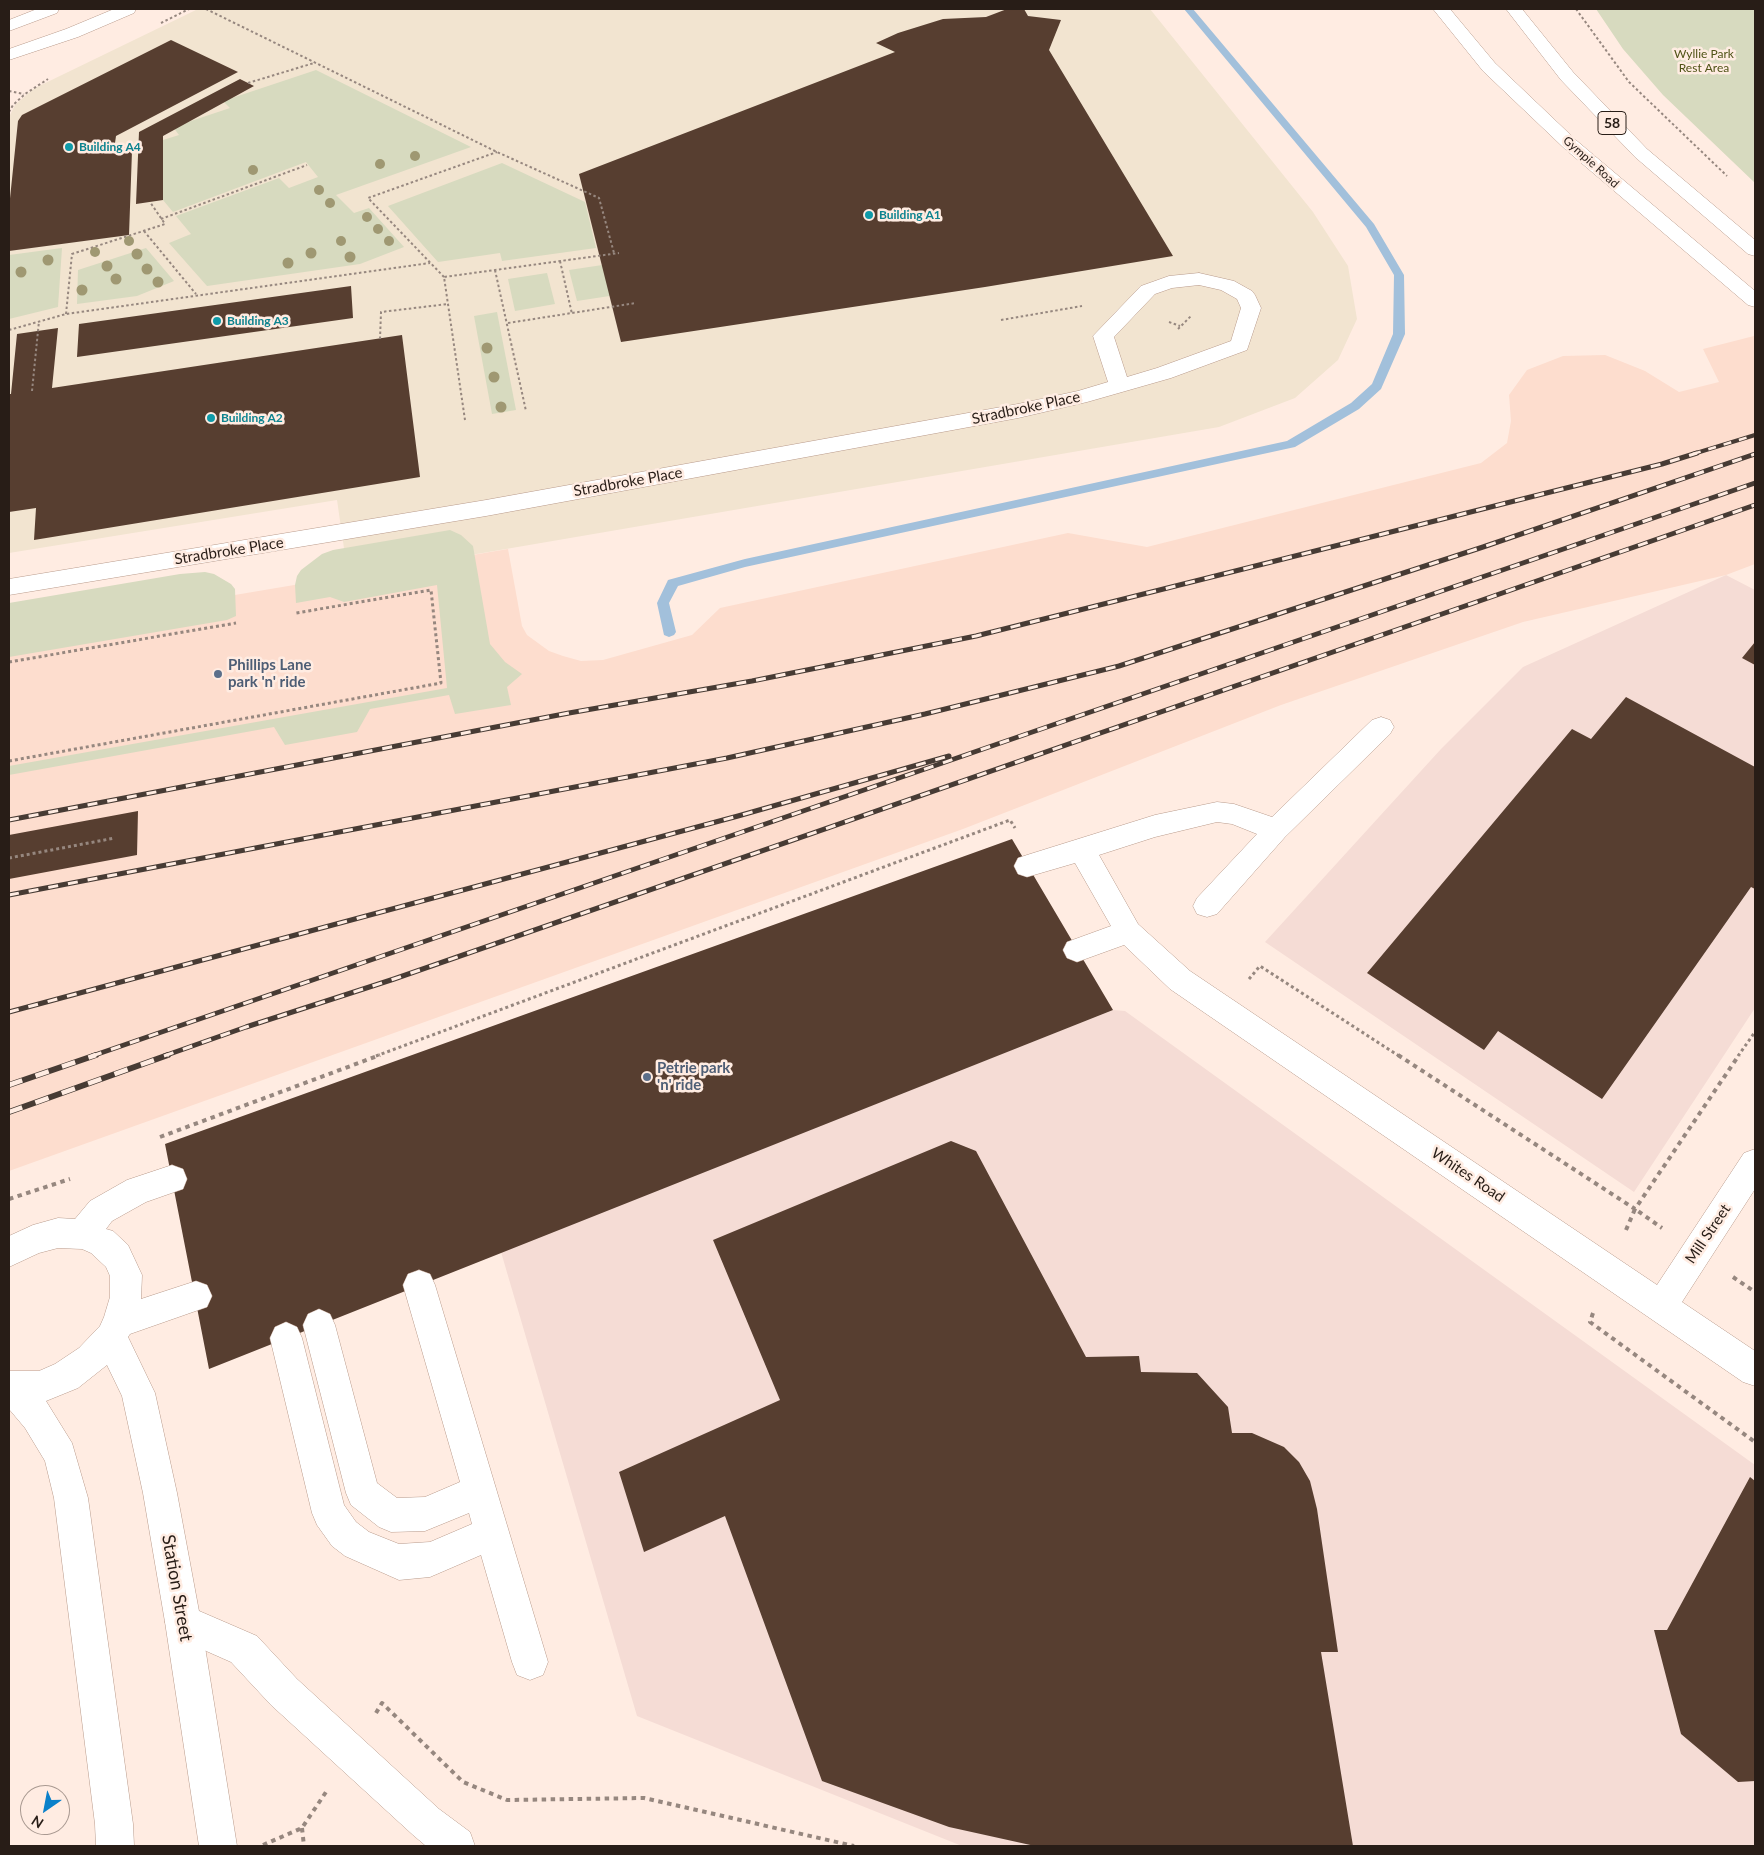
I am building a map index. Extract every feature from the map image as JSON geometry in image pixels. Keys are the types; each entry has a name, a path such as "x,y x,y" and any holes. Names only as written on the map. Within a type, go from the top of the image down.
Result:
{"main road":[{"path":"9,26 51,9"},
{"path":"13,62 42,56 72,33 128,9"},
{"name":"Gympie Road","path":"1441,9 1489,66 1571,145 1755,301"},
{"name":"58","path":"1514,9 1567,76 1641,153 1755,250"},
{"name":"Stradbroke Place","path":"9,587 496,507 1018,411 1119,385 1164,373 1240,345 1251,308 1245,294 1227,285 1199,279 1169,282 1148,290 1103,336 1119,385"},
{"path":"1208,906 1276,830 1381,727"},
{"path":"1031,865 1155,826 1217,812 1234,814 1276,830"},
{"name":"Whites Road","path":"1082,850 1128,932 1180,980 1755,1370"},
{"path":"1077,950 1128,932"},
{"name":"Mill Street","path":"1661,1306 1755,1163"},
{"path":"82,1234 100,1211 138,1190 172,1179"},
{"path":"9,1252 33,1240 58,1233 82,1234 102,1242 117,1256 126,1275 126,1297 115,1330 91,1359 66,1376 39,1387 10,1388"},
{"path":"419,1285 530,1662"},
{"path":"115,1330 196,1296"},
{"path":"319,1325 363,1493 391,1515 425,1514 480,1491"},
{"name":"Station Street","path":"115,1330 138,1393 160,1494 183,1622 218,1846"},
{"path":"286,1338 329,1513 344,1534 357,1544 399,1562 430,1559 492,1533"},
{"path":"10,1388 37,1416 60,1454 71,1498 114,1824 115,1846"},
{"path":"183,1622 244,1648 284,1692 426,1822 456,1846"}],"path":[{"path":"206,9 497,152 598,198 614,253"},
{"path":"1576,9 1629,82 1729,178"},
{"path":"248,83 314,63"},
{"path":"9,91 25,94"},
{"path":"465,420 444,277 368,198 497,152"},
{"path":"161,218 307,165"},
{"path":"66,314 72,254 165,224 150,202"},
{"path":"144,231 196,295"},
{"path":"444,277 620,252"},
{"path":"560,261 572,314"},
{"path":"9,330 66,314 430,263"},
{"path":"495,270 526,410"},
{"path":"508,323 636,303"},
{"path":"380,338 381,312 448,304"},
{"path":"32,390 40,322"},
{"path":"9,761 441,683 431,590 296,612"},
{"path":"9,662 236,623"},
{"path":"158,1138 1010,820 1031,865"},
{"path":"9,858 115,838"},
{"path":"1223,1009 1260,966 1635,1209 1755,1032"},
{"path":"9,1199 71,1179"},
{"path":"261,1846 302,1828 382,1703 463,1782 508,1800 644,1798 854,1846"},
{"path":"302,1828 304,1846"}],"shaded area":[{"path":"198,9 1150,9 1313,212 1348,266 1357,319 1338,360 1295,398 1219,427 348,576 337,500 9,553 10,115 15,105 33,89"},
{"path":"1754,336 1755,564 1726,575 1523,622 1281,705 963,829 9,1171 9,633 508,549 522,626 527,635 549,651 563,656 581,661 603,660 692,635 720,608 1068,533 1147,547 1481,463 1507,443 1511,421 1509,395 1527,370 1563,356 1605,355 1645,371 1679,392 1719,382 1703,349"},
{"path":"1726,575 1755,590 1755,1008 1634,1192 1265,942 1441,749 1523,667"},
{"path":"1113,1010 1125,1011 1755,1465 1755,1846 962,1846 637,1716 501,1252"}],"green space":[{"name":"Wyllie Park Rest Area","path":"1596,9 1755,9 1755,183 1663,95 1623,49"},
{"path":"316,70 471,147 336,195 354,213 369,208 404,247 360,264 207,286 169,243 191,234 176,216 279,178 289,188 318,177 306,162 173,212 163,200 163,140 179,135 173,127 230,108 223,101"},
{"path":"502,163 585,202 596,248 502,261 500,253 438,262 388,206"},
{"path":"62,248 58,307 9,319 9,255"},
{"path":"146,248 174,281 137,296 77,304 78,270"},
{"path":"609,264 616,295 577,301 569,270"},
{"path":"547,273 555,304 515,311 508,279"},
{"path":"497,312 516,410 492,414 474,316"},
{"path":"450,530 461,535 473,546 490,644 505,662 522,674 507,687 511,705 455,714 449,695 370,709 357,732 285,745 274,727 9,775 9,766 447,688 437,585 344,602 330,597 296,603 295,585 301,570 322,554 333,550"},
{"path":"205,572 214,574 231,584 235,589 236,616 227,620 9,657 9,603 180,574"}],"building":[{"name":"Building A1","path":"1007,9 1024,9 1028,16 1061,20 1049,50 1173,256 985,287 621,342 579,174 895,52 876,43 898,33 943,19 986,17"},
{"name":"Building A4","path":"171,40 238,72 116,136 115,143 132,151 129,235 9,251 9,208 18,121 22,115"},
{"path":"240,79 254,86 163,136 163,200 136,204 139,132"},
{"name":"Building A3","path":"351,286 353,318 77,357 79,324"},
{"name":"Building A2","path":"58,328 52,388 402,335 420,477 34,540 36,508 9,512 9,394 11,394 17,334"},
{"path":"1755,642 1755,665 1742,658"},
{"path":"1626,697 1755,767 1755,889 1751,887 1602,1099 1498,1031 1484,1050 1367,973 1572,729 1591,739"},
{"path":"138,811 137,855 9,879 9,835"},
{"name":"Petrie park 'n' ride","path":"1012,839 1113,1010 209,1369 165,1144"},
{"path":"951,1141 976,1151 1086,1357 1139,1356 1141,1372 1197,1373 1228,1407 1232,1433 1252,1433 1284,1447 1299,1462 1310,1481 1317,1509 1338,1652 1321,1652 1353,1846 1035,1846 949,1827 822,1781 725,1516 644,1552 619,1472 780,1400 713,1240"},
{"path":"1750,1477 1755,1481 1755,1781 1738,1782 1681,1734 1654,1630 1667,1630"}],"waterway":[{"path":"669,632 663,603 673,583 745,563 1291,444 1355,406 1377,386 1399,334 1399,275 1370,226 1188,9"}],"railway":[{"path":"1693,454 1755,435"},
{"path":"9,820 569,713 752,681 976,636 1662,464 1697,453"},
{"path":"9,895 727,758 925,714 1119,666 1483,547 1755,454"},
{"path":"92,1056 1755,483"},
{"path":"164,1056 394,979 1755,505"},
{"path":"9,1012 738,816 949,756"},
{"path":"9,1085 96,1055"},
{"path":"9,1112 168,1055"}],"place":[{"name":"Building A4","path":"69,147"},
{"name":"Building A1","path":"869,215"},
{"name":"Building A3","path":"217,321"},
{"name":"Building A2","path":"211,418"},
{"name":"Phillips Lane park 'n' ride","path":"218,674"},
{"name":"Petrie park 'n' ride","path":"647,1077"}]}
